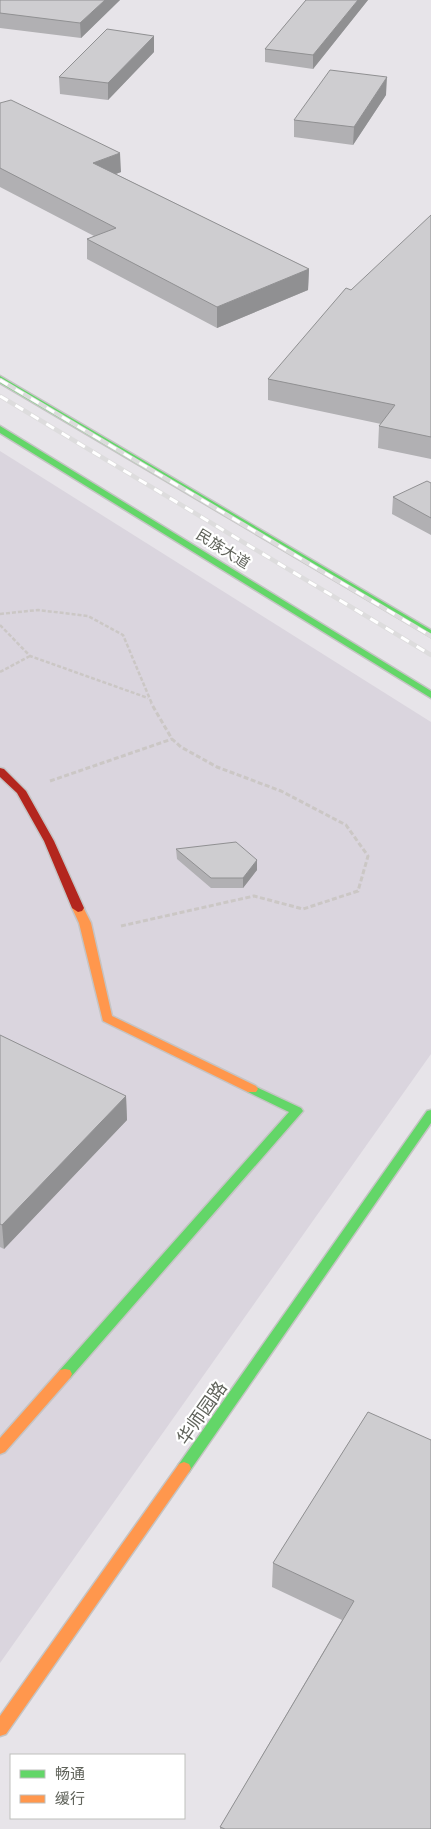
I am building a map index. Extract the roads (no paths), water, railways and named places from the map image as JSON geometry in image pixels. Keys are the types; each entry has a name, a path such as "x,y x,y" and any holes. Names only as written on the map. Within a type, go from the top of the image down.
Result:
{"main road":[{"path":"0,379 431,634"},
{"name":"民族大道","path":"0,429 431,695"},
{"path":"0,770 21,791 49,841 85,923 107,1018 297,1111 0,1448"},
{"name":"华师园路","path":"0,1729 112,1572 431,1114"}],"railway":[{"path":"0,380 431,636"},
{"path":"0,396 431,655"}]}
